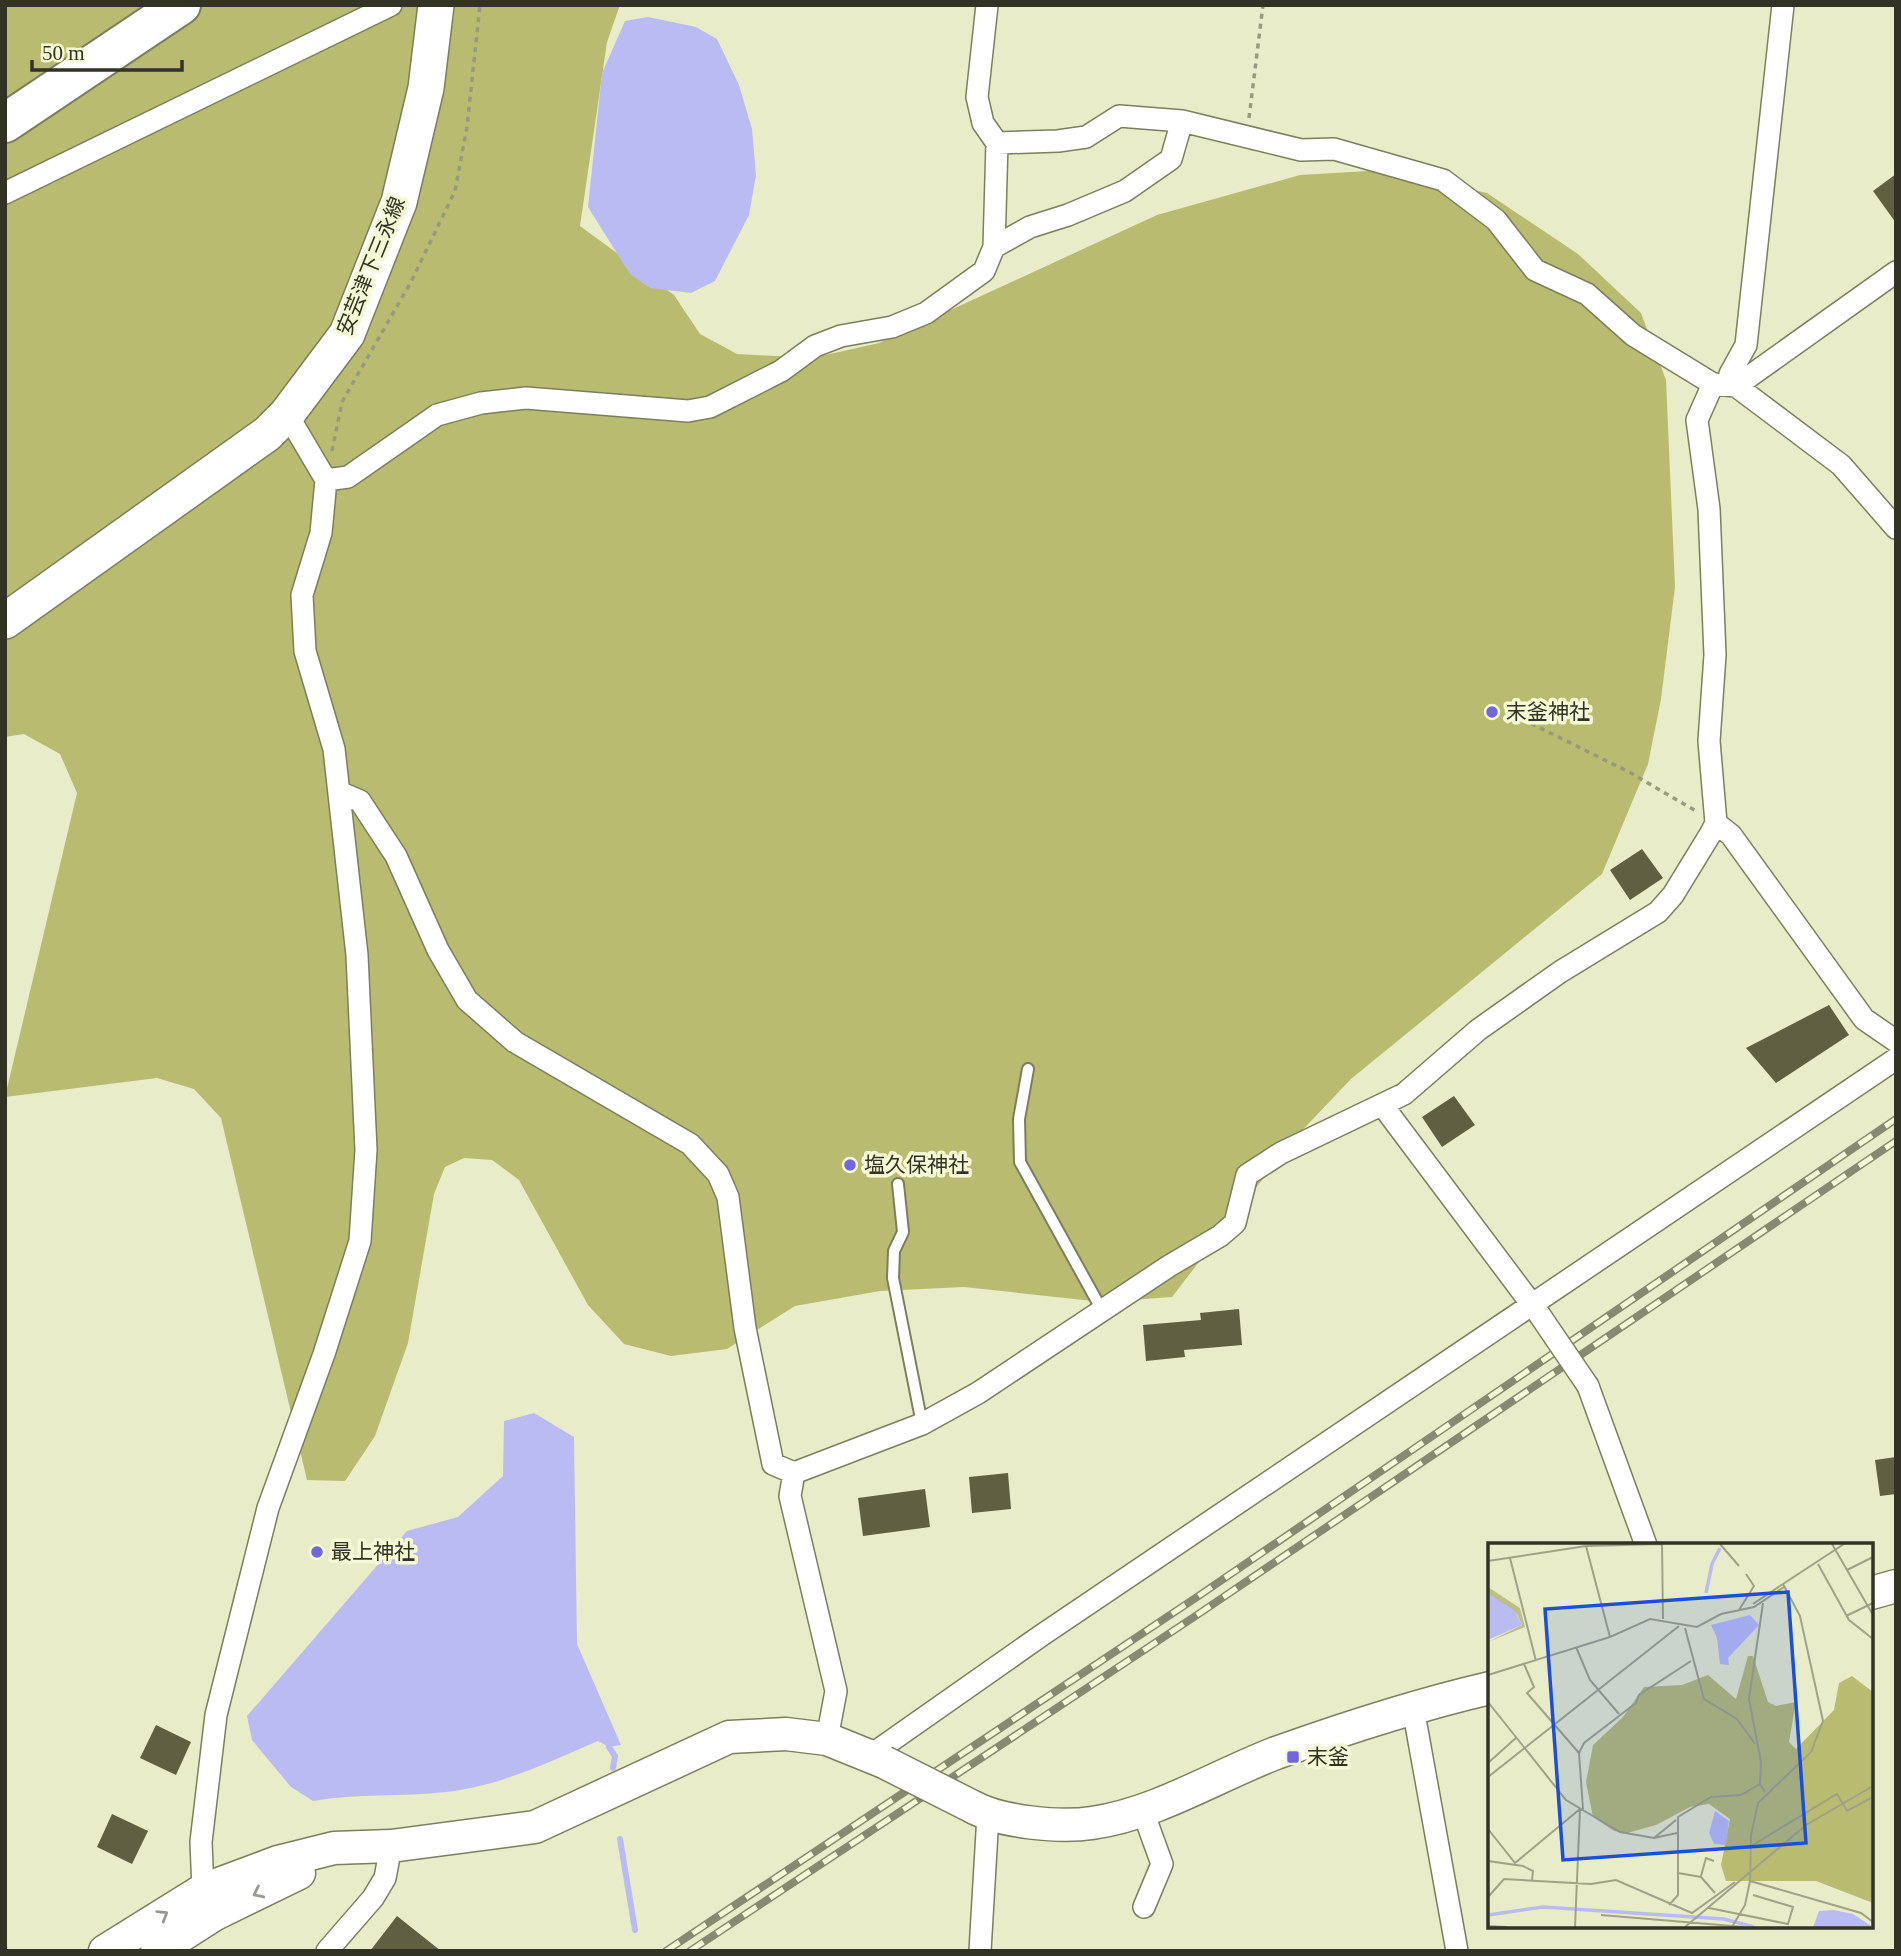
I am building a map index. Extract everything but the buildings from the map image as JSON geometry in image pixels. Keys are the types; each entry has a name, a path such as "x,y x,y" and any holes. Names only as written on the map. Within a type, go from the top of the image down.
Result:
{"highway":[{"path":"5,123 181,5"}],"main road":[{"name":"安芸津下三永線","path":"5,621 267,434 287,414 347,334 399,202 426,88 436,5"}],"street":[{"path":"5,192 391,5"},
{"path":"326,480 348,477 437,415 481,403 526,398 688,411 710,407 782,371 814,346 841,336 892,327 926,313 984,271 994,247 996,142 983,123 977,97 987,5"},
{"path":"1783,5 1746,345 1730,374 1736,386 1841,465 1896,528"},
{"path":"996,142 1058,141 1086,137 1119,116 1182,121 1301,150 1334,149 1443,180 1496,220 1535,270 1587,294 1633,335 1713,384 1736,386 1896,272"},
{"path":"994,247 1030,227 1125,191 1171,159 1182,121"},
{"path":"339,792 360,801 396,856 438,950 467,1000 515,1042 690,1144 718,1174 728,1197 745,1328 773,1464 794,1473 922,1424 978,1393 1103,1312 1235,1223 1247,1175 1281,1153 1404,1094 1478,1030 1560,972 1658,912 1674,895 1716,823 1709,741 1715,655 1709,509 1697,419 1713,384"},
{"path":"203,1890 201,1842 216,1715 268,1508 324,1354 360,1241 366,1150 358,969 334,749 305,650 302,595 321,533 326,480 287,414"},
{"path":"1716,823 1731,835 1864,1019 1896,1041"},
{"path":"878,1758 1042,1635 1536,1310 1896,1059"},
{"path":"1383,1106 1536,1310 1588,1386 1645,1543"},
{"path":"794,1473 790,1496 836,1692 827,1739"},
{"path":"1873,1592 1896,1586"},
{"path":"105,1951 203,1890 278,1861 323,1850 391,1846 535,1827 729,1737 786,1734 827,1739 878,1758 980,1811 1045,1823 1092,1824 1142,1809 1276,1754 1413,1708 1488,1689"},
{"path":"1413,1708 1457,1951"},
{"path":"1142,1809 1162,1864 1144,1907"},
{"path":"980,1811 980,1951"},
{"path":"157,1951 215,1914 314,1866 391,1846"},
{"path":"327,1951 373,1898 385,1878 391,1846"}],"lane":[{"path":"1028,1069 1019,1119 1020,1162 1103,1312"},
{"path":"898,1184 903,1232 894,1251 893,1278 922,1424"}],"path":[{"path":"326,480 342,402 411,282 455,191 467,127 480,5"},
{"path":"1247,137 1264,5"},
{"path":"1522,719 1629,772 1716,823"}],"green space":[{"path":"5,5 620,5 607,42 580,226 674,295 700,334 737,354 812,358 879,343 1157,215 1300,175 1385,170 1487,193 1578,254 1641,313 1666,380 1675,587 1661,699 1648,764 1602,874 1351,1079 1292,1141 1172,1297 1102,1302 964,1287 880,1291 795,1306 727,1349 671,1356 624,1344 588,1305 519,1180 492,1160 464,1158 445,1167 434,1194 408,1343 375,1436 345,1481 307,1480 221,1118 194,1089 157,1078 5,1097 77,793 60,754 24,734 5,737"}],"water":[{"path":"648,17 696,27 717,39 739,85 752,129 756,175 749,215 715,281 691,293 650,288 630,274 588,207 602,73 625,21"},
{"path":"534,1413 574,1437 577,1644 621,1745 609,1747 598,1741 524,1772 466,1789 313,1801 291,1787 252,1740 247,1716 407,1531 458,1517 503,1476 504,1421"}],"waterway":[{"path":"609,1747 615,1756 613,1768"},
{"path":"620,1839 635,1930"}],"railway":[{"path":"666,1951 1197,1597 1896,1119"},
{"path":"690,1951 1197,1615 1896,1141"}],"place":[{"name":"末釜神社","path":"1492,712"},
{"name":"塩久保神社","path":"850,1165"},
{"name":"最上神社","path":"317,1552"},
{"name":"末釜","path":"1293,1757"}]}
